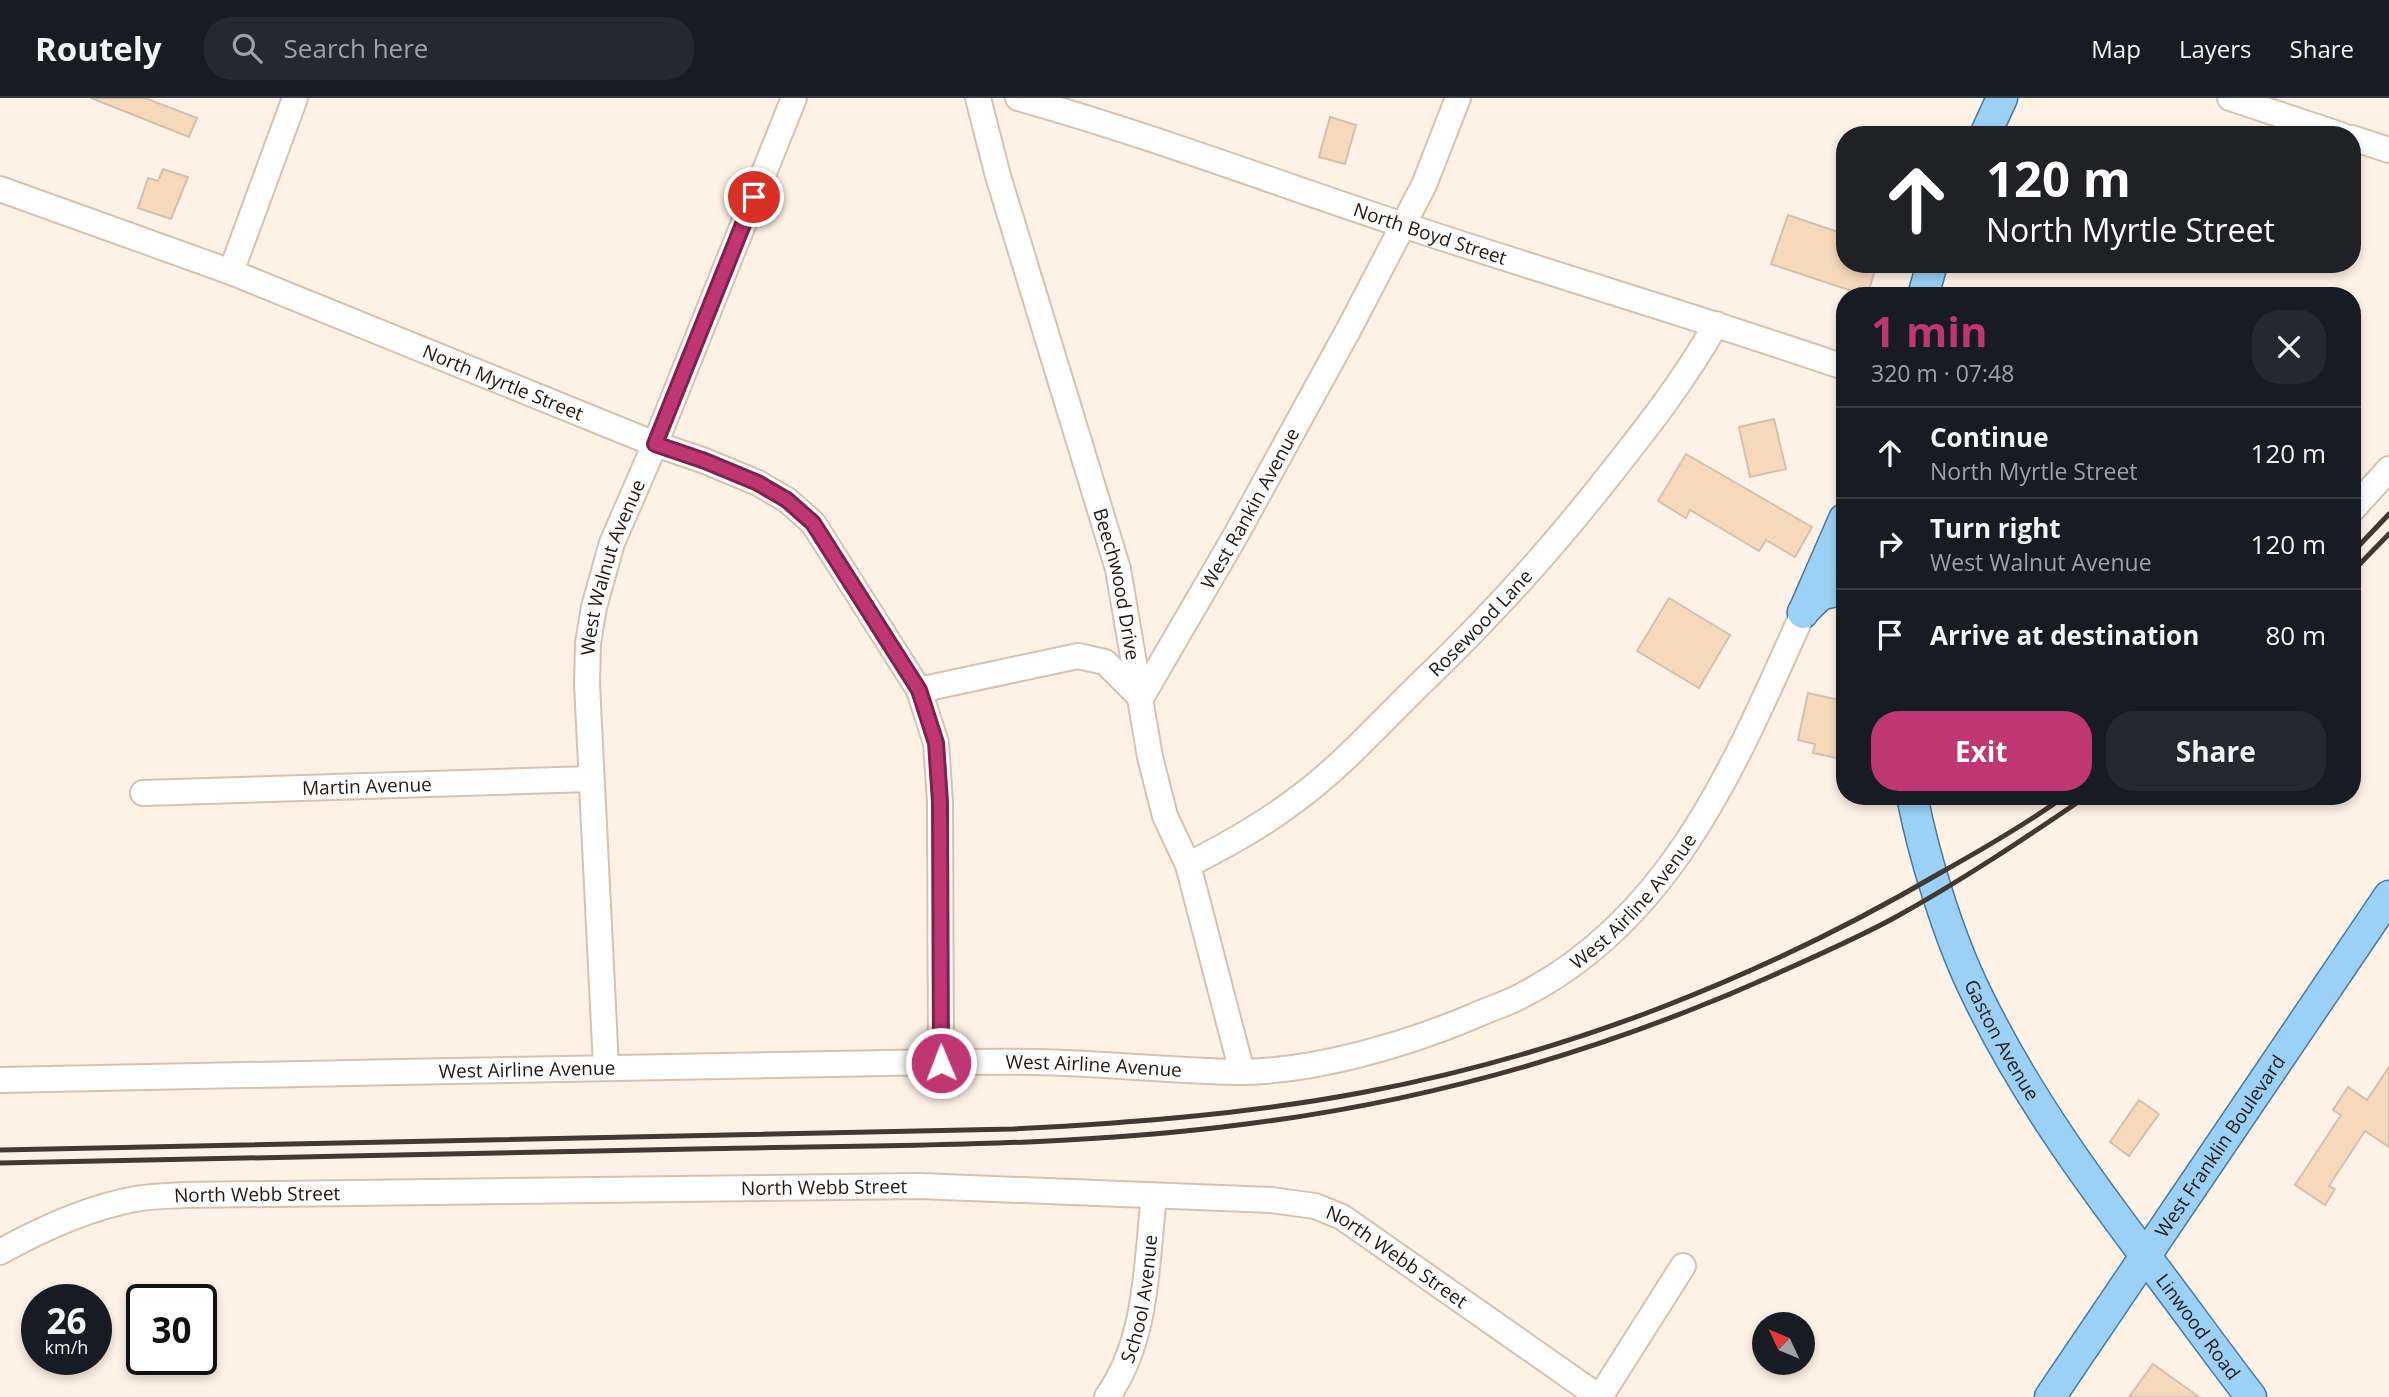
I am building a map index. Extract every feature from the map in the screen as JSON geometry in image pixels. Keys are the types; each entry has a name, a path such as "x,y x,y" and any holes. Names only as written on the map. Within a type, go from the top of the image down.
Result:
{"main road":[{"path":"1989,126 2001,98"},
{"path":"1803,612 1833,581"},
{"name":"Gaston Avenue","path":"1914,805 1959,956 1975,992 2049,1124 2145,1256"},
{"name":"West Franklin Boulevard","path":"2050,1397 2389,897"},
{"name":"Linwood Road","path":"2145,1256 2252,1397"}],"street":[{"path":"231,272 295,98"},
{"name":"West Walnut Avenue","path":"606,1067 587,684 588,643 594,607 612,543 655,444 794,98"},
{"name":"Beechwood Drive","path":"978,98 998,176 1118,569 1150,757 1165,816 1188,865 1242,1072"},
{"name":"North Boyd Street","path":"1018,98 1100,109 1401,225 1836,364"},
{"name":"West Rankin Avenue","path":"1141,698 1264,485 1350,327 1424,185 1458,98"},
{"path":"2230,98 2315,126"},
{"path":"2361,141 2389,150"},
{"name":"North Myrtle Street","path":"0,189 231,272 655,444 705,461 758,483 787,500 813,523 919,690 936,743 940,802 941,1063"},
{"name":"Rosewood Lane","path":"1188,865 1242,837 1295,801 1347,756 1482,625 1552,548 1666,404 1695,363 1716,324"},
{"path":"2361,500 2389,469"},
{"name":"West Airline Avenue","path":"0,1080 606,1067 1037,1062 1242,1072 1300,1067 1372,1050 1440,1030 1521,996 1576,962 1621,925 1656,887 1706,813 1749,733 1803,612"},
{"path":"919,690 1078,656 1105,662 1141,698"},
{"name":"Martin Avenue","path":"143,793 590,779"},
{"name":"North Webb Street","path":"0,1252 42,1228 90,1210 138,1199 184,1195 920,1186 1271,1200 1315,1206 1342,1217 1600,1397"},
{"name":"School Avenue","path":"1107,1397 1122,1376 1135,1343 1154,1196"},
{"path":"1600,1397 1683,1266"}],"building":[{"path":"91,98 145,98 197,118 189,137"},
{"path":"1330,117 1356,125 1345,164 1319,157"},
{"path":"163,169 188,177 171,219 138,208 148,178 158,181"},
{"path":"1788,215 1836,231 1836,273 1874,273 1870,287 1840,287 1771,264"},
{"path":"1774,419 1786,469 1750,477 1739,427"},
{"path":"1686,454 1812,527 1795,557 1766,540 1759,551 1690,510 1686,518 1658,501"},
{"path":"1669,598 1730,635 1699,688 1637,651"},
{"path":"1808,693 1836,699 1836,758 1813,753 1815,744 1798,740"},
{"path":"2389,1067 2389,1147 2365,1131 2329,1186 2335,1189 2325,1205 2295,1185 2341,1115 2333,1110 2348,1087 2367,1100"},
{"path":"2139,1100 2159,1114 2129,1156 2110,1142"},
{"path":"2153,1364 2199,1397 2129,1397"}],"railway":[{"path":"2361,544 2389,514"},
{"path":"2361,563 2389,534"},
{"path":"0,1150 1013,1129 1190,1116 1321,1100 1440,1076 1515,1056 1589,1033 1734,978 1873,911 1972,855 2052,805"},
{"path":"0,1163 971,1144 1178,1132 1316,1114 1385,1101 1522,1067 1656,1023 1722,997 1894,918 1992,859 2073,805"}],"route":[{"path":"754,197 655,444 758,483 787,500 813,523 919,690 936,743 940,802 941,1063"}]}
